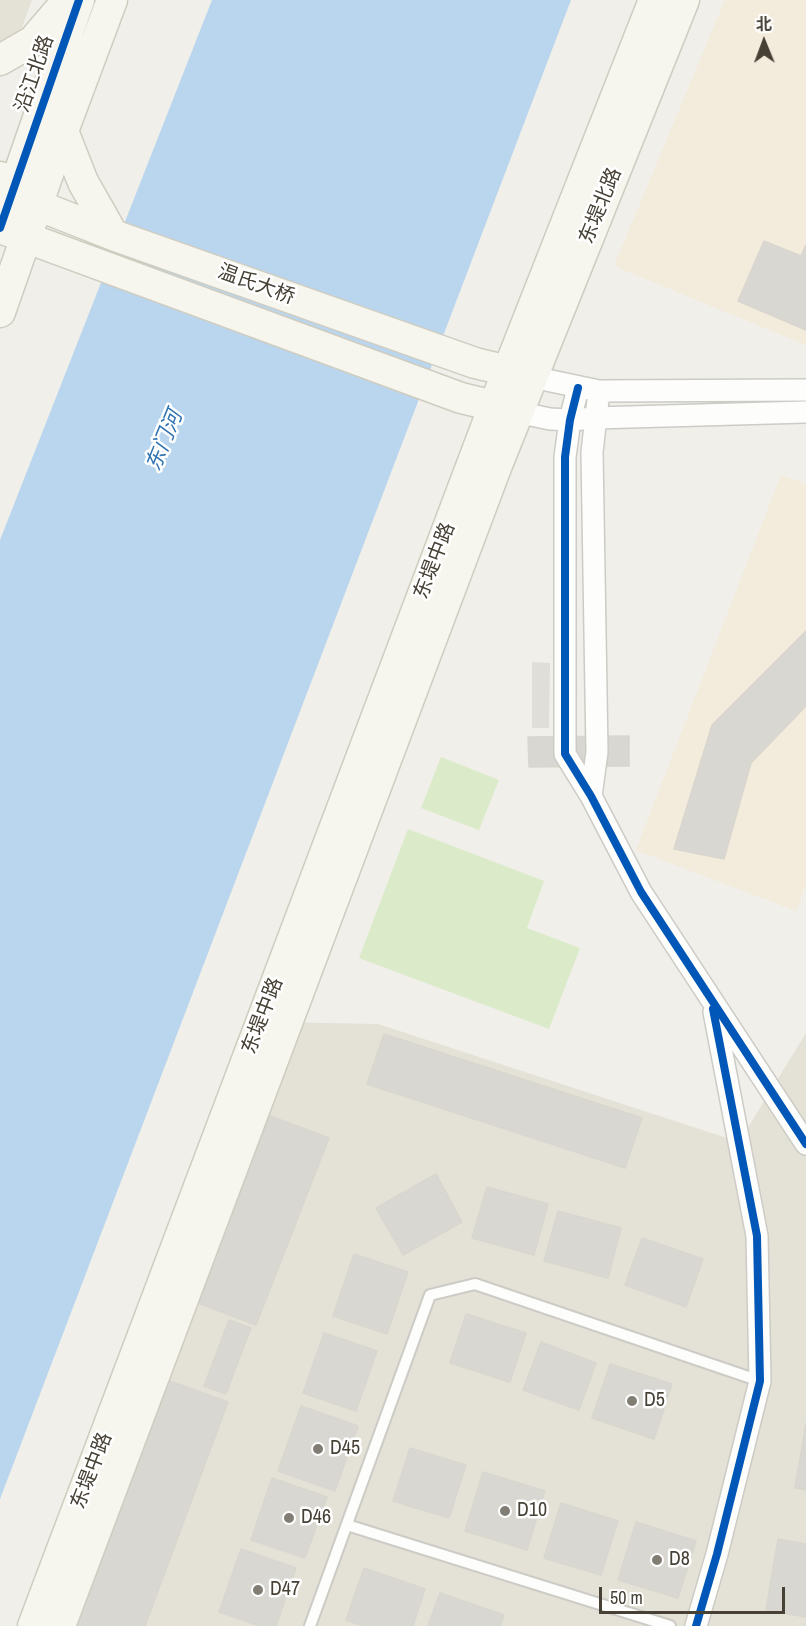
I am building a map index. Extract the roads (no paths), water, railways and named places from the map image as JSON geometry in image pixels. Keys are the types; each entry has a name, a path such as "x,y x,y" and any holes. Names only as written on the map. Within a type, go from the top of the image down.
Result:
{"main road":[{"path":"0,60 33,41 68,0"},
{"name":"沿江北路","path":"0,312 9,231 7,180 79,0"},
{"name":"沿江北路","path":"9,231 37,205 112,0"},
{"name":"东堤北路","path":"520,374 654,0"},
{"name":"东堤北路","path":"506,409 684,0"},
{"path":"63,131 83,182 113,235"},
{"path":"7,180 37,205"},
{"name":"温氏大桥","path":"37,205 113,235 475,363 520,374"},
{"name":"温氏大桥","path":"9,231 461,398 506,409"},
{"name":"东堤中路","path":"33,1626 506,409"},
{"name":"东堤中路","path":"60,1626 506,409"}],"street":[{"path":"520,374 599,392 806,390"},
{"path":"578,388 570,420 565,458 565,754 591,796 641,892 806,1144"},
{"path":"591,796 597,752 592,452 599,392"},
{"path":"506,409 550,419 570,420 806,412"},
{"path":"696,1626 717,1554 760,1381 757,1236 711,1000"}],"lane":[{"path":"310,1626 430,1295 475,1284 760,1381"},
{"path":"347,1525 670,1626"}],"water":[{"name":"东门河","path":"212,0 571,0 0,1499 0,540"}],"place":[{"name":"D5","path":"632,1401"},
{"name":"D45","path":"318,1449"},
{"name":"D10","path":"505,1511"},
{"name":"D46","path":"289,1518"},
{"name":"D8","path":"657,1560"},
{"name":"D47","path":"258,1590"}]}
